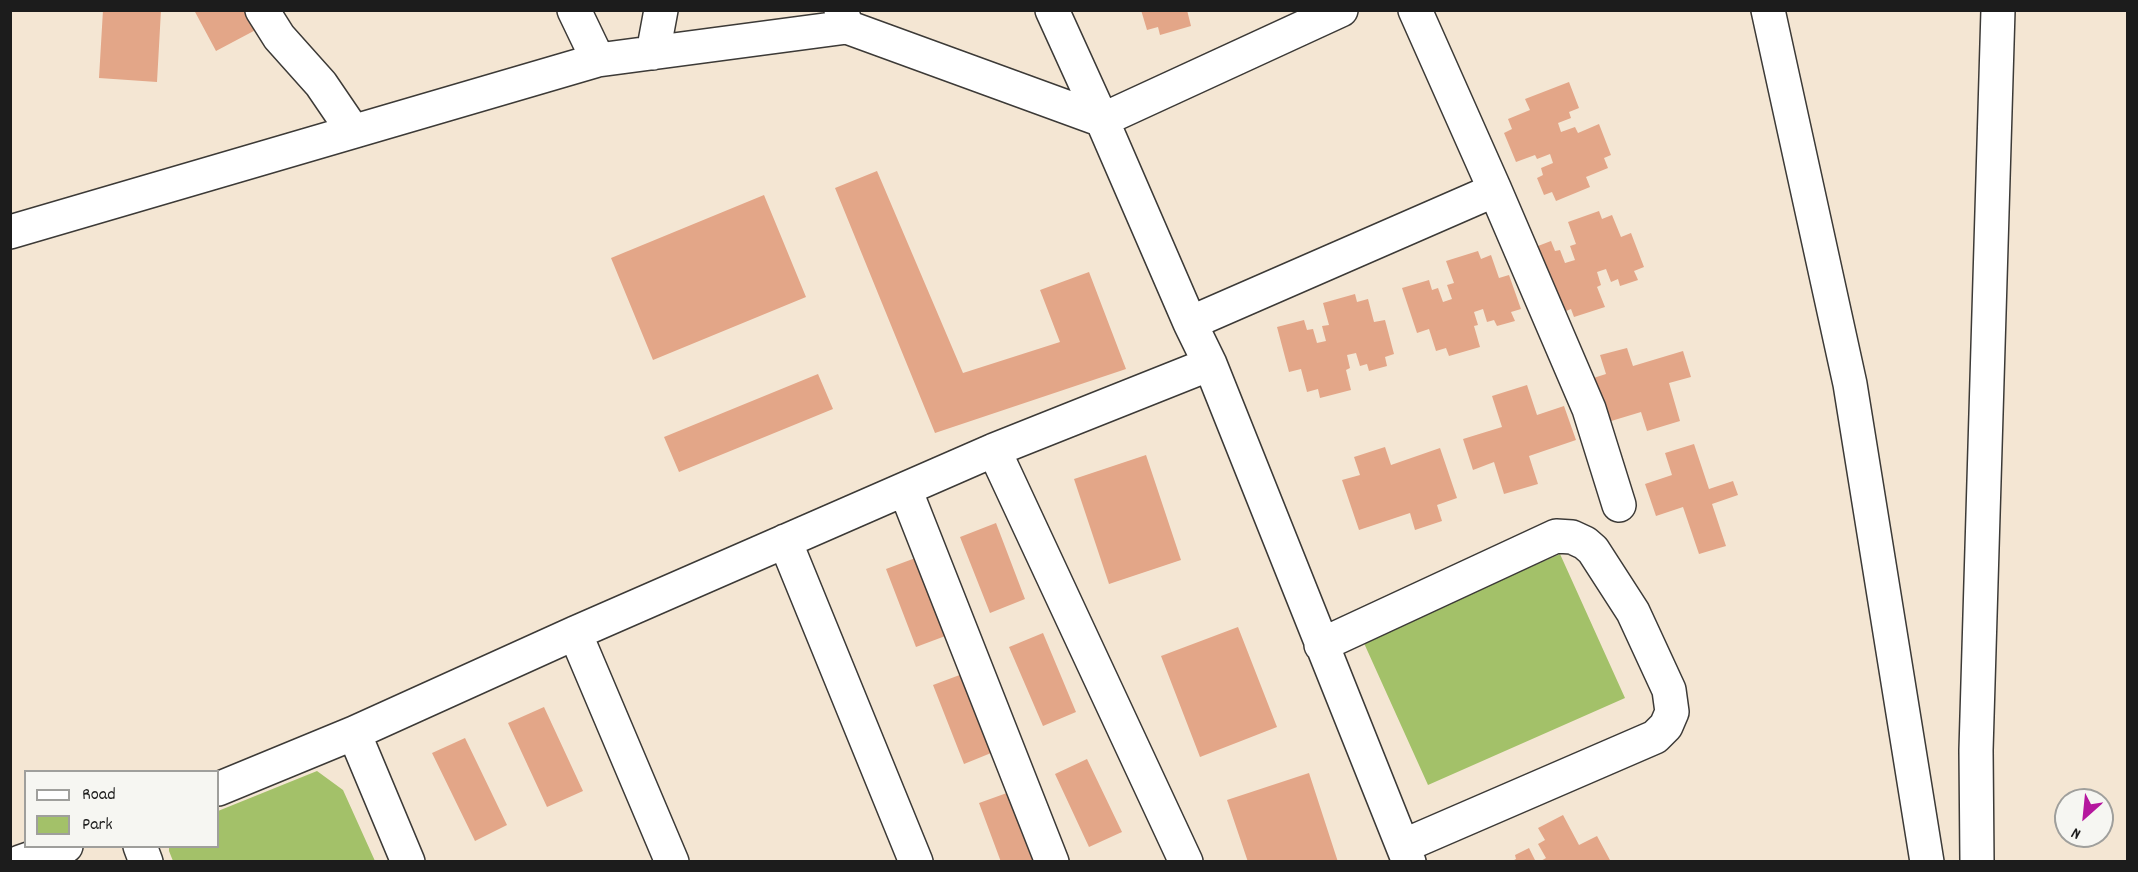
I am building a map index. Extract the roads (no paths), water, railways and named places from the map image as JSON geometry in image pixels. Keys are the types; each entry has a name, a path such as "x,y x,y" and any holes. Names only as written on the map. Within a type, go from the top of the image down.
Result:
{"lane":[{"path":"262,10 279,37 321,84 353,131"},
{"path":"574,10 598,60"},
{"path":"653,52 661,10"},
{"path":"1052,10 1210,364 1321,645 1406,854 1655,736 1666,726 1672,712 1669,690 1634,612 1593,550 1572,537 1556,536 1321,645"},
{"path":"10,232 598,60 844,19 1102,120 1341,10"},
{"path":"1415,10 1589,409 1619,505"},
{"path":"1768,10 1850,384 1927,861"},
{"path":"1977,861 1976,750 1998,10"},
{"path":"1190,323 1495,190"},
{"path":"219,789 354,733 574,633 994,450 1210,364"},
{"path":"994,450 1186,861"},
{"path":"905,489 1053,861"},
{"path":"785,541 916,861"},
{"path":"574,633 672,861"},
{"path":"354,733 408,861"},
{"path":"20,861 60,848"}]}
